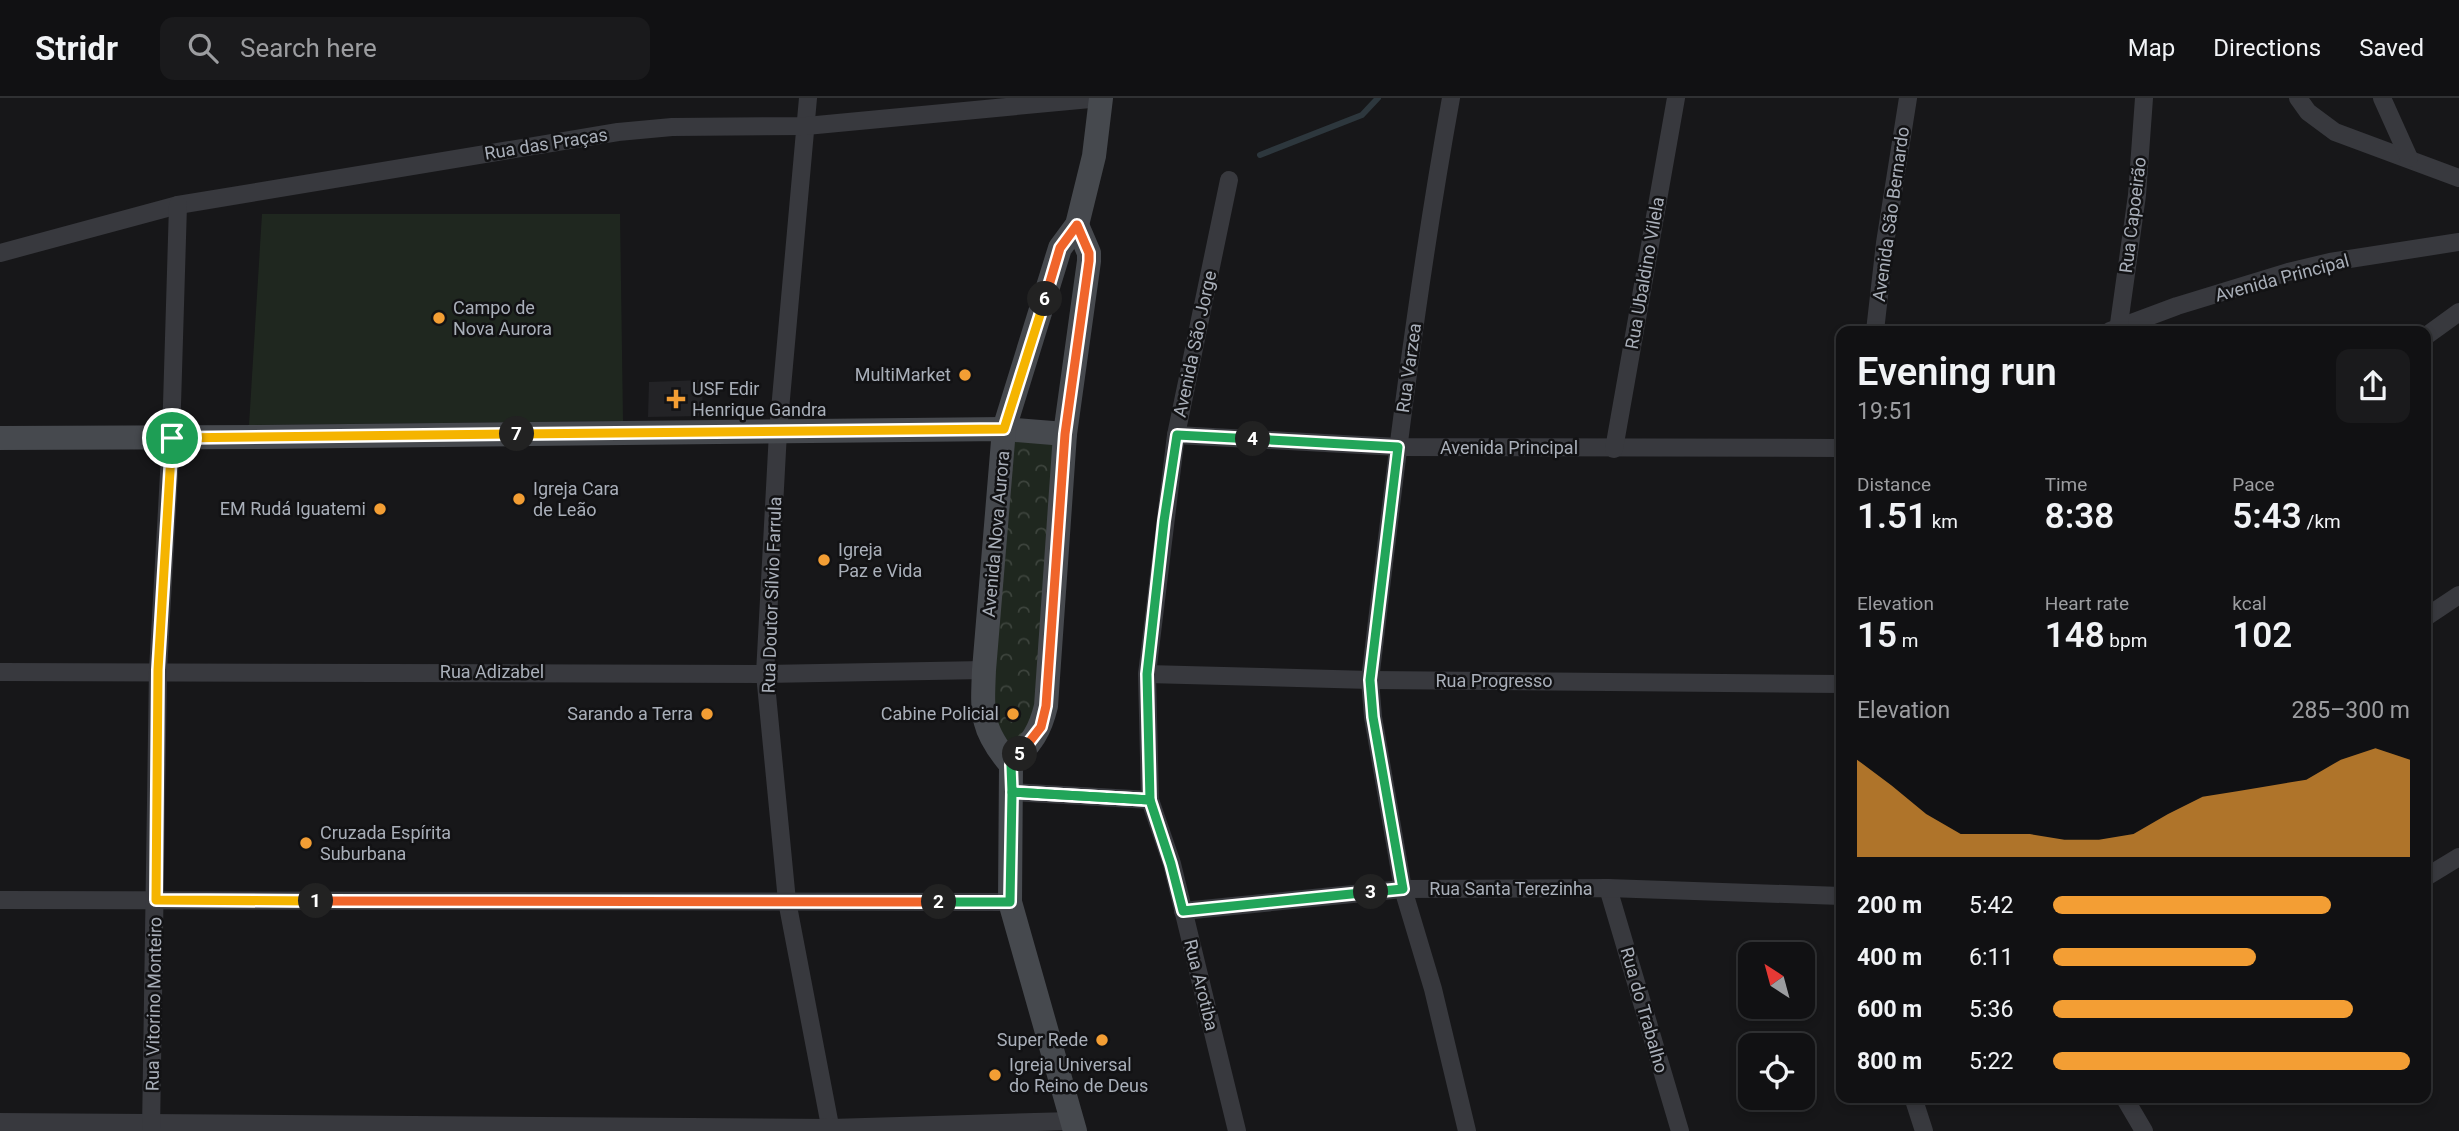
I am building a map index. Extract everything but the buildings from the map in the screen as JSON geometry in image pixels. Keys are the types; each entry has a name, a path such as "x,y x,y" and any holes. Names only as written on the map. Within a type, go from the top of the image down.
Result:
{"street":[{"name":"Rua Doutor Sílvio Farrula","path":"808,98 778,432 765,674 787,901 831,1130"},
{"name":"Rua das Praças","path":"0,253 178,205 618,132 671,127 806,126 1101,98"},
{"name":"Avenida Nova Aurora","path":"1011,765 995,746 986,727 982,708 1004,429 1060,248 1077,225 1094,156 1101,98"},
{"name":"Rua Varzea","path":"1451,98 1429,218 1370,680 1373,717 1403,889 1433,989 1466,1131"},
{"name":"Rua Ubaldino Vilela","path":"1614,449 1676,98"},
{"name":"Avenida São Bernardo","path":"1876,326 1885,243 1908,98"},
{"name":"Rua Capoeirão","path":"2116,326 2137,195 2144,98"},
{"path":"2298,98 2308,112 2335,132 2459,178"},
{"path":"2382,98 2409,158"},
{"name":"Avenida São Jorge","path":"1147,674 1164,521 1177,435 1229,180"},
{"name":"Rua Vitorino Monteiro","path":"151,1127 158,670 172,438 178,205"},
{"path":"0,1122 151,1127 831,1130 1074,1126 1010,902 1011,765 1041,727 1046,706 1065,434 1089,261 1089,253 1077,225"},
{"name":"Avenida Principal","path":"2126,326 2178,306 2288,272 2330,262 2459,243"},
{"path":"2431,333 2459,313"},
{"path":"0,438 1004,429 1065,434"},
{"name":"Avenida Principal","path":"1177,435 1398,447 1836,448"},
{"path":"2431,614 2459,595"},
{"name":"Rua Adizabel","path":"0,672 158,670 765,674 984,670"},
{"name":"Rua Progresso","path":"1147,674 1370,680 1836,684"},
{"name":"Rua Arotiba","path":"1147,674 1150,800 1171,864 1237,1131"},
{"path":"1012,792 1150,800"},
{"path":"2431,874 2459,857"},
{"name":"Rua Santa Terezinha","path":"1183,911 1403,889 1608,888 1836,896"},
{"name":"Rua do Trabalho","path":"1608,888 1680,1131"},
{"path":"0,900 1010,902"},
{"path":"1915,1103 1924,1131"},
{"path":"2128,1103 2144,1131"}],"shaded area":[{"name":"USF Edir Henrique Gandra","path":"703,380 702,416 648,417 649,382"}],"green space":[{"name":"Campo de Nova Aurora","path":"262,214 620,214 623,421 249,425"},
{"path":"1004,429 1065,434 1047,686 1011,765 986,727"}],"waterway":[{"path":"1260,155 1362,115 1378,98"}],"place":[{"name":"Campo de Nova Aurora","path":"439,318"},
{"name":"MultiMarket","path":"965,375"},
{"name":"USF Edir Henrique Gandra","path":"676,399"},
{"name":"Igreja Cara de Leão","path":"519,499"},
{"name":"EM Rudá Iguatemi","path":"380,509"},
{"name":"Igreja Paz e Vida","path":"824,560"},
{"name":"Sarando a Terra","path":"707,714"},
{"name":"Cabine Policial","path":"1013,714"},
{"name":"Cruzada Espírita Suburbana","path":"306,843"},
{"name":"Super Rede","path":"1102,1040"},
{"name":"Igreja Universal do Reino de Deus","path":"995,1075"}],"route":[{"path":"172,438 158,670 156,900 1010,902 1012,792 1081,796 1150,800 1183,911 1403,889 1373,717 1370,680 1398,447 1177,435 1164,521 1147,674 1150,800 1081,796 1012,792 1011,765 1041,727 1046,706 1065,434 1089,261 1089,253 1077,225 1060,248 1004,429 172,438"}]}
